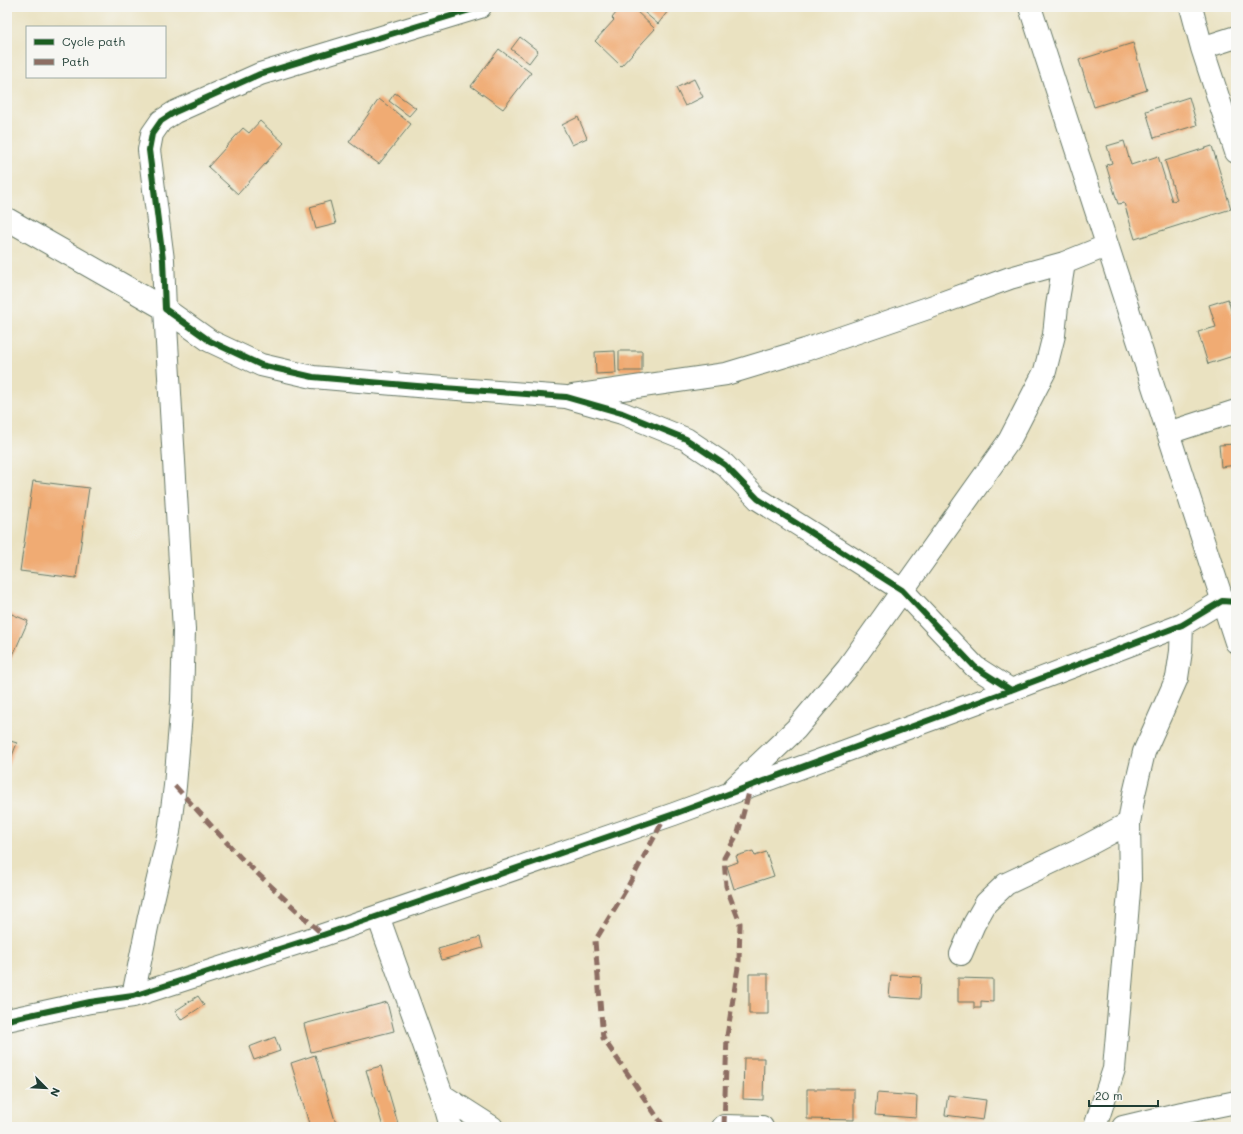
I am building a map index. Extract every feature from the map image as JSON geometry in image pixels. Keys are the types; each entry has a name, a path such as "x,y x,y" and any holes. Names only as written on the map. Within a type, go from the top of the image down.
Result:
{"street":[{"path":"133,996 149,917 169,832 175,786 182,701 184,630 165,309 164,260 149,150 152,134 161,121 175,112 260,74 480,7"},
{"path":"1030,7 1106,246 1168,433 1229,601 1236,642"},
{"path":"1191,7 1202,48 1236,152"},
{"path":"1202,48 1236,37"},
{"path":"7,219 165,309 210,340 261,365 313,377 566,397 622,413 686,439 725,465 758,499 902,590 975,668 1011,690"},
{"path":"566,397 726,374 805,350 1010,278 1064,263 1106,246"},
{"path":"728,794 796,729 848,667 1009,441 1045,371 1054,335 1064,263"},
{"path":"1168,433 1236,411"},
{"path":"7,1020 90,1002 133,996 378,916 674,814 1011,690 1182,625 1229,601"},
{"path":"1095,1127 1114,1069 1130,880 1129,822 1144,752 1177,678 1181,651 1182,625"},
{"path":"961,954 974,924 986,902 1006,884 1086,846 1129,822"},
{"path":"378,916 442,1094 451,1127"},
{"path":"442,1094 492,1127"},
{"path":"1123,1127 1236,1102"},
{"path":"723,1127 762,1127"}],"building":[{"path":"621,7 632,7 655,29 621,66 595,41 614,20 612,18"},
{"path":"638,7 663,7 668,11 658,24"},
{"path":"520,37 538,51 529,63 511,49"},
{"path":"1133,43 1147,90 1094,107 1079,60"},
{"path":"499,49 531,73 503,109 471,86"},
{"path":"694,79 703,97 685,106 676,88"},
{"path":"395,93 416,108 409,116 389,101"},
{"path":"1189,97 1197,125 1154,138 1146,111"},
{"path":"379,99 411,124 379,164 349,142"},
{"path":"578,117 587,138 572,145 562,125"},
{"path":"260,121 284,143 238,194 208,167 243,128 249,133"},
{"path":"1124,141 1131,165 1158,156 1172,201 1177,200 1165,161 1212,146 1231,209 1135,239 1124,203 1118,204 1106,165 1112,163 1107,146"},
{"path":"330,201 336,224 316,229 310,207"},
{"path":"1228,299 1234,321 1236,321 1236,355 1208,364 1198,332 1216,327 1209,305"},
{"path":"615,351 616,373 596,374 595,352"},
{"path":"619,351 642,351 642,371 619,371"},
{"path":"1236,444 1236,465 1221,467 1219,445"},
{"path":"33,481 89,488 76,578 20,571"},
{"path":"7,612 28,621 7,669"},
{"path":"7,740 17,743 7,769"},
{"path":"753,851 755,856 766,852 774,876 734,889 727,866 738,862 736,856"},
{"path":"480,937 483,948 442,960 438,949"},
{"path":"749,974 768,974 768,1014 749,1014"},
{"path":"891,975 921,977 920,999 889,997"},
{"path":"958,978 993,979 993,1002 981,1001 981,1008 974,1008 974,1002 958,1002"},
{"path":"198,996 204,1005 181,1020 175,1011"},
{"path":"387,1002 394,1031 311,1052 304,1024"},
{"path":"275,1037 280,1051 254,1060 249,1047"},
{"path":"315,1055 337,1127 310,1127 291,1063"},
{"path":"744,1058 764,1058 763,1100 743,1099"},
{"path":"381,1066 399,1127 383,1127 366,1070"},
{"path":"807,1089 854,1089 854,1120 807,1119"},
{"path":"877,1093 917,1096 916,1118 875,1115"},
{"path":"948,1095 986,1100 983,1120 945,1115"}],"marked path":[{"path":"724,1126 727,1036 739,961 740,923 726,886 724,858 738,833 751,785"},
{"path":"175,786 240,857 323,935"},
{"path":"664,1127 603,1038 595,941 627,888 665,817"}],"cycle path":[{"path":"480,7 260,74 175,112 161,121 152,134 149,150 163,260 165,309 210,341 261,365 313,377 566,397 622,413 686,439 725,465 758,499 902,590 975,667 1011,690"},
{"path":"7,1020 90,1002 133,996 323,935 674,814 1011,690 1182,625 1222,601 1236,602"}]}
